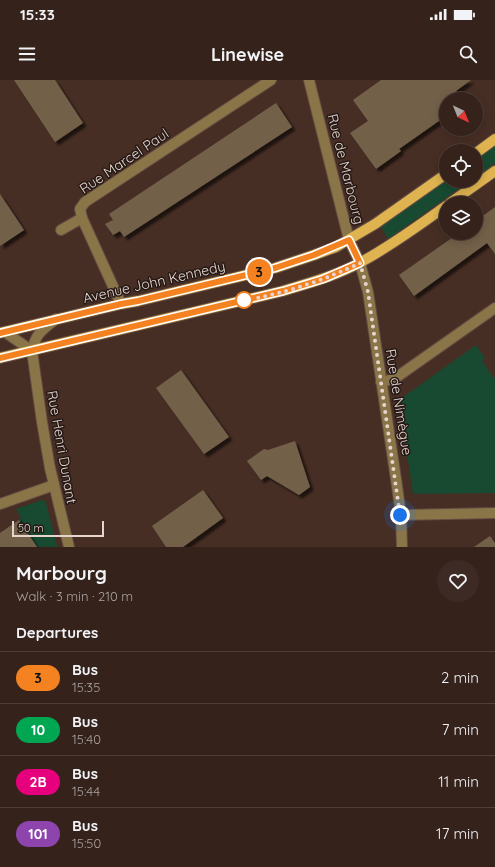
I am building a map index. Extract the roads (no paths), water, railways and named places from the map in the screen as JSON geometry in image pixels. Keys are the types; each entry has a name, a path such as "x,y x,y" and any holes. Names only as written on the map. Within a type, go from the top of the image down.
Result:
{"main road":[{"path":"483,148 495,139"},
{"path":"460,196 495,171"},
{"name":"Avenue John Kennedy","path":"2,332 275,268 314,255 349,240 375,224 439,179"},
{"path":"0,358 283,291 323,279 360,263 389,246 439,211"}],"street":[{"name":"Rue Marcel Paul","path":"82,218 80,209 85,202 271,80"},
{"name":"Rue de Marbourg","path":"309,80 349,240 360,263"},
{"path":"61,230 82,218 121,304"},
{"name":"Rue de Nimègue","path":"360,263 368,292 400,515 402,547"},
{"path":"381,382 394,379 495,308"},
{"name":"Avenue John Kennedy","path":"2,332 32,351 34,341 39,333 56,319"},
{"name":"Rue Henri Dunant","path":"32,351 42,422 54,486 69,547"},
{"path":"0,504 54,486"},
{"path":"400,515 495,513"}]}
